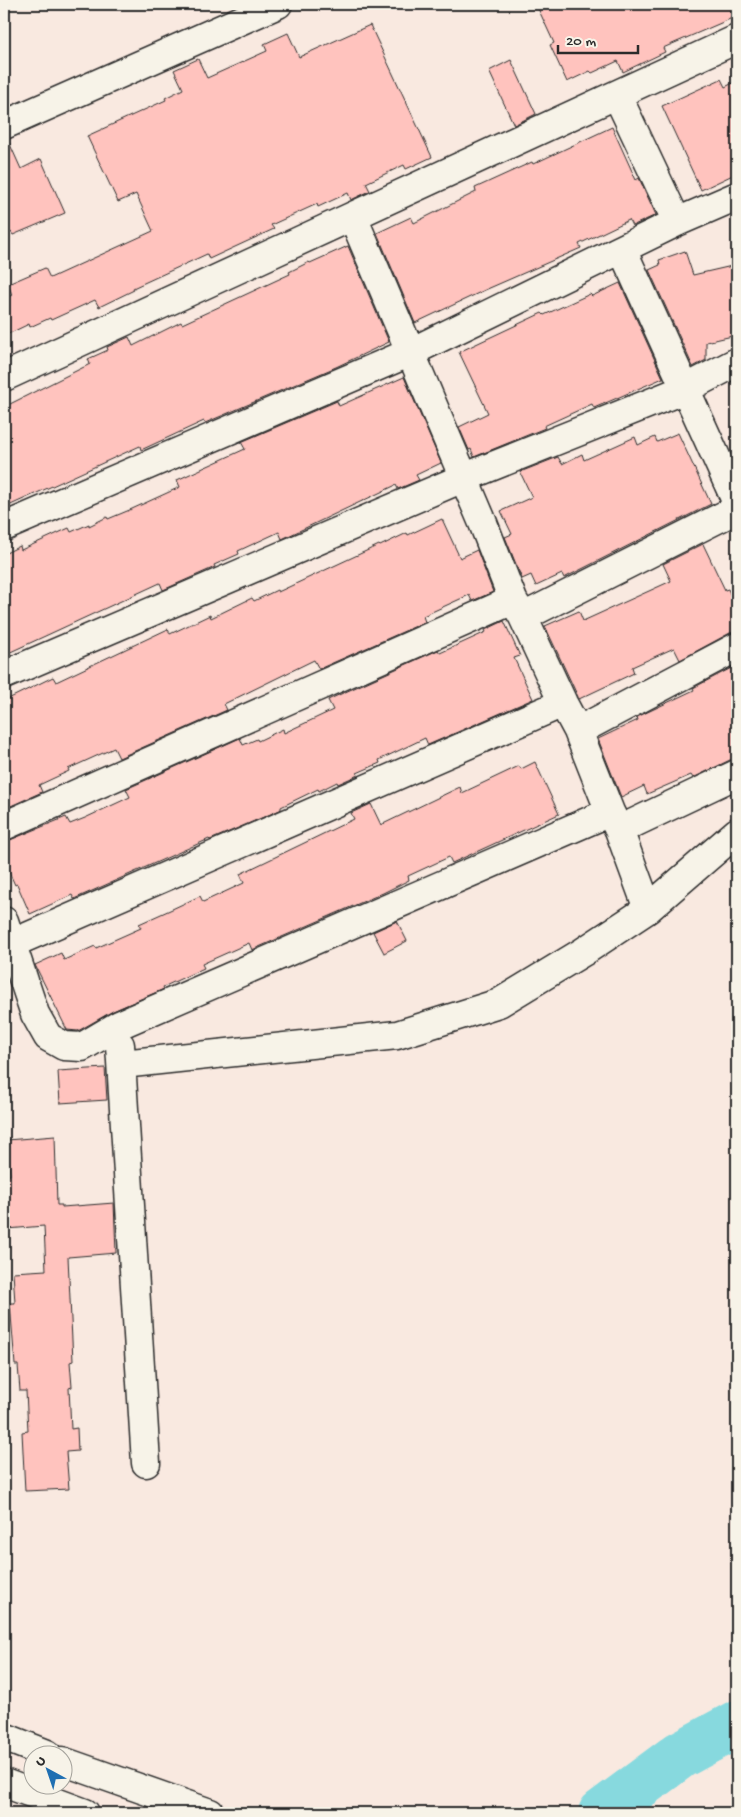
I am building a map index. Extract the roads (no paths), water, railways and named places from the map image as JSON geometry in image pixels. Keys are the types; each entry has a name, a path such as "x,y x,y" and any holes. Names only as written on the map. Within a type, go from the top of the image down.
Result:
{"main road":[{"path":"4,125 278,4"},
{"path":"4,377 737,39"},
{"path":"618,94 677,222"},
{"path":"4,527 410,352 677,222 737,196"},
{"path":"354,217 518,608 578,732 648,908"},
{"path":"622,250 737,503"},
{"path":"4,675 463,478 685,389 737,362"},
{"path":"4,826 518,608 737,509"},
{"path":"578,732 737,647"},
{"path":"563,703 6,937 35,1014 48,1037 64,1046 82,1047 119,1025 614,821 737,774"},
{"path":"122,1064 397,1035 499,1003 554,971 648,908 737,832"},
{"path":"119,1025 146,1463"},
{"path":"4,1737 22,1744"},
{"path":"72,1765 210,1813"},
{"path":"4,1783 85,1813"}],"waterway":[{"path":"602,1813 680,1755 737,1724"}]}
